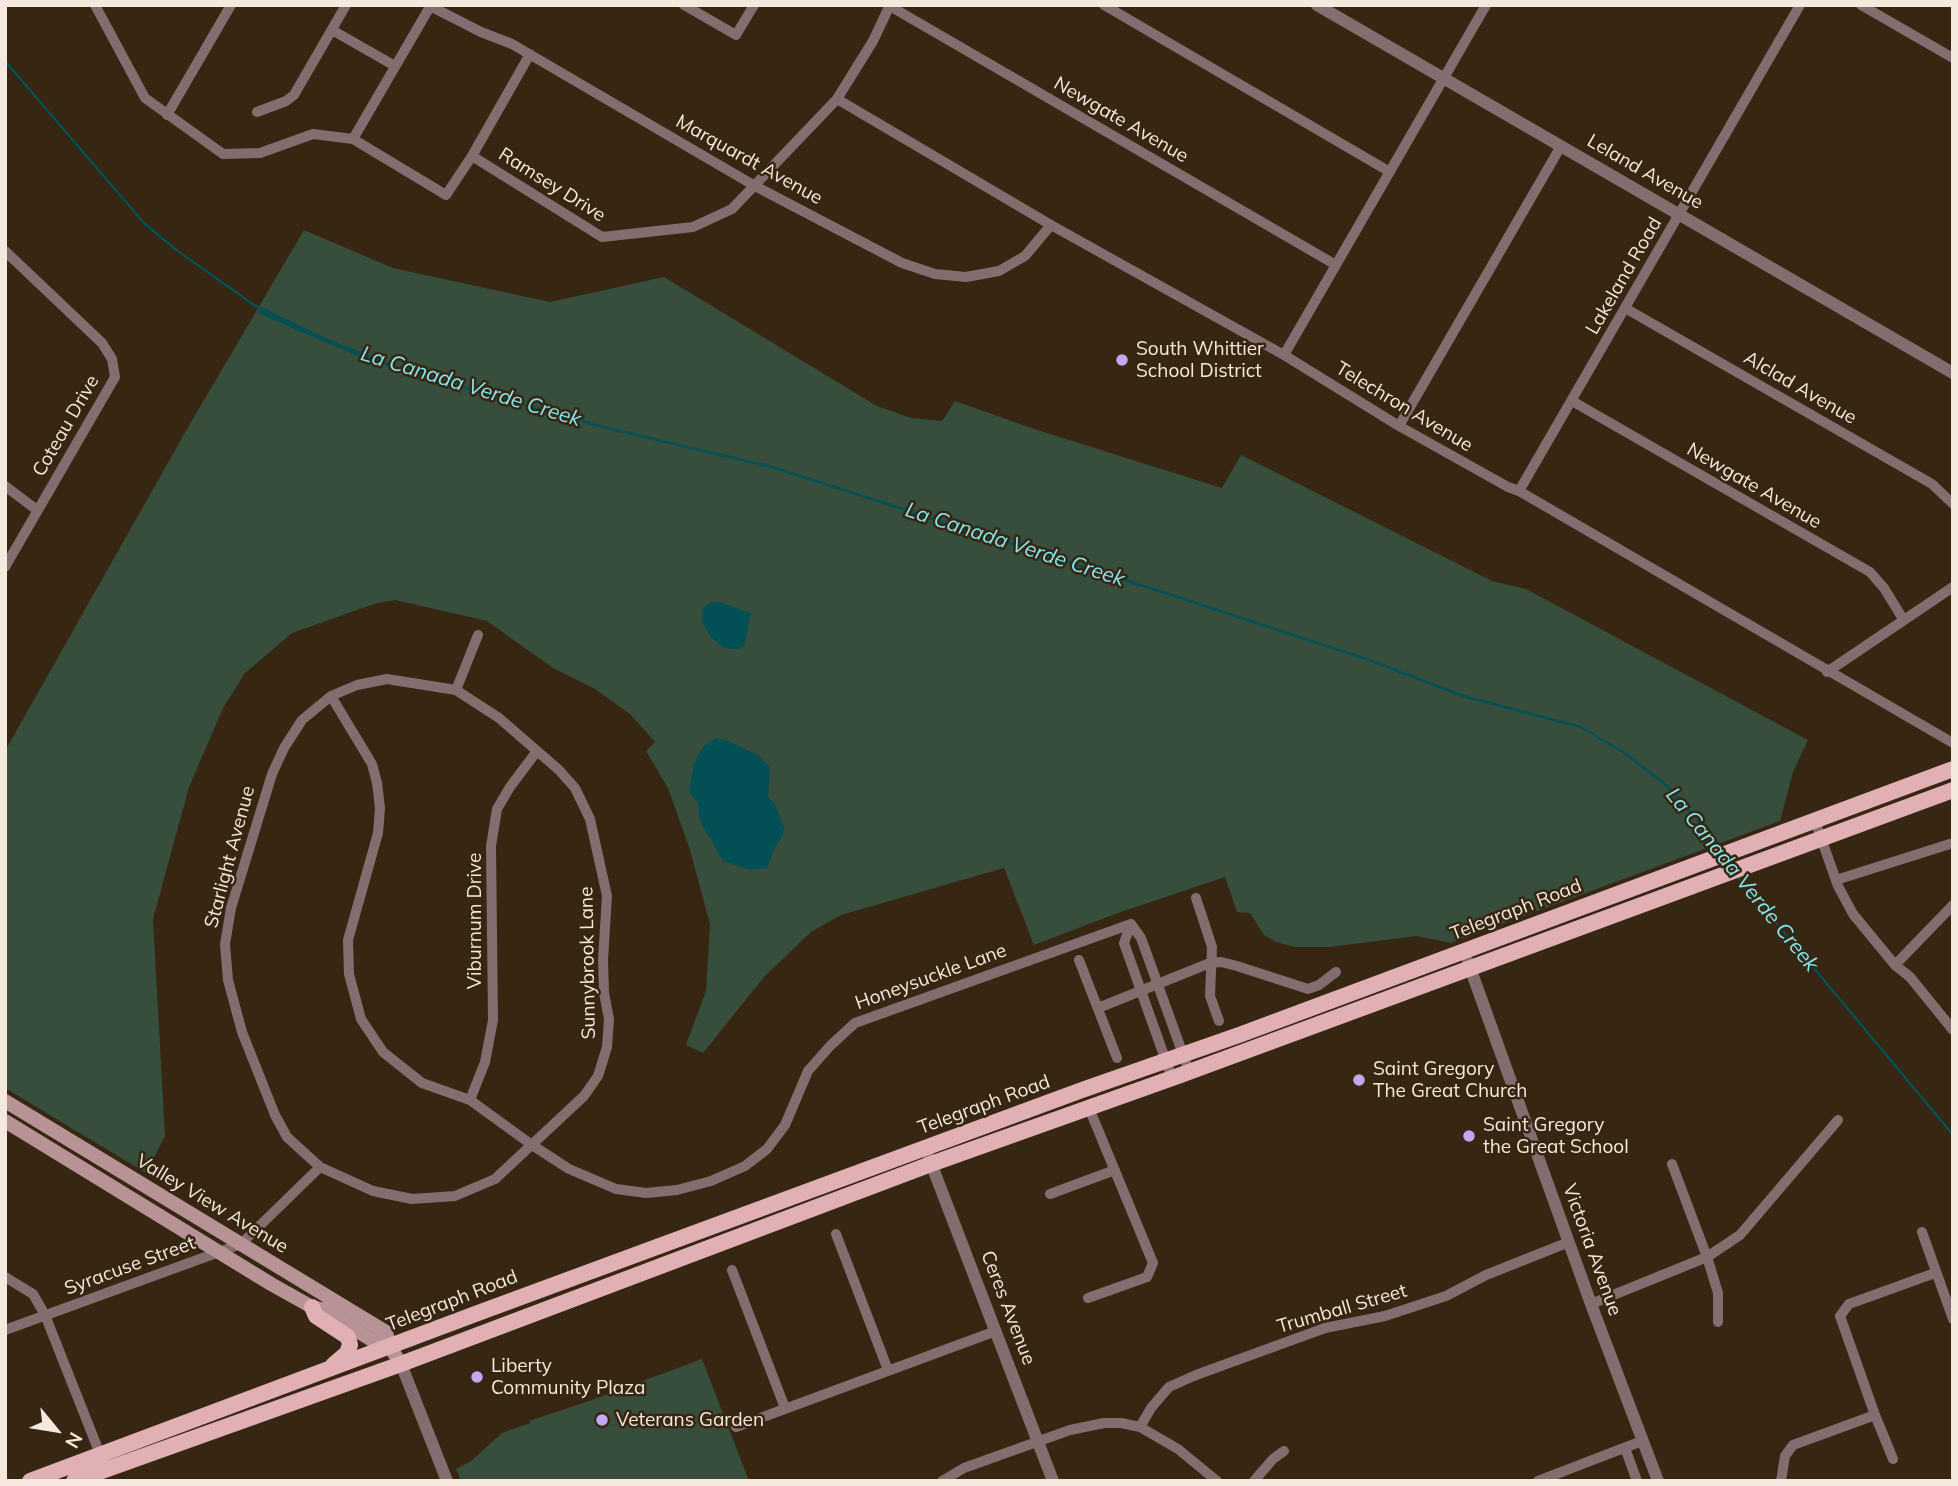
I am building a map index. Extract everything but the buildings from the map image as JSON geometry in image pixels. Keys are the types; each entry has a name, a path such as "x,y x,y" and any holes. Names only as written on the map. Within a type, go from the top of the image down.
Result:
{"main road":[{"name":"Telegraph Road","path":"30,1481 103,1462 401,1364 1184,1054 1953,769"},
{"name":"Telegraph Road","path":"74,1481 103,1462 325,1370 478,1312 928,1156 1089,1108 1953,790"},
{"name":"Valley View Avenue","path":"5,1101 386,1332 390,1347 401,1364"},
{"name":"Valley View Avenue","path":"5,1121 312,1307 321,1309 372,1340 390,1347"},
{"path":"312,1307 316,1316 344,1333 349,1342 347,1353 325,1370"}],"street":[{"name":"Ramsey Drive","path":"95,5 145,98 223,154 260,153 313,134 352,139 446,195 472,156 602,237 693,227 732,209 837,99 873,41 889,5"},
{"path":"167,115 231,5"},
{"path":"257,112 294,95 346,5"},
{"path":"684,5 737,34 754,5"},
{"name":"Newgate Avenue","path":"889,5 1336,265"},
{"path":"1104,5 1390,172"},
{"name":"Leland Avenue","path":"1317,5 1953,373"},
{"path":"1284,355 1486,5"},
{"name":"Lakeland Road","path":"1519,491 1800,5"},
{"path":"1861,5 1953,58"},
{"path":"352,139 430,6"},
{"name":"Marquardt Avenue","path":"430,6 530,54 755,186 902,263 935,274 966,277 999,271 1025,256 1051,225"},
{"path":"332,30 395,66"},
{"path":"472,156 530,54"},
{"name":"Telechron Avenue","path":"837,99 1051,225 1284,355 1399,426 1508,488 1519,491 1953,743"},
{"path":"1399,426 1561,146"},
{"name":"Coteau Drive","path":"5,251 102,343 112,359 115,377 5,567"},
{"name":"Alclad Avenue","path":"1625,308 1932,484 1953,504"},
{"name":"Newgate Avenue","path":"1572,401 1870,572 1884,588 1903,619"},
{"path":"5,486 37,510"},
{"path":"1827,671 1953,587"},
{"path":"456,690 478,635"},
{"name":"Sunnybrook Lane","path":"331,696 357,685 387,680 456,690 499,718 537,751 575,788 590,819 607,896 603,960 604,993 609,1019 607,1047 598,1076 584,1096 532,1145"},
{"name":"Honeysuckle Lane","path":"331,696 372,764 380,808 378,832 348,940 349,974 361,1019 383,1052 422,1083 470,1100 569,1168 616,1189 646,1194 677,1191 711,1181 745,1166 767,1149 785,1125 808,1071 855,1023 1130,924"},
{"name":"Starlight Avenue","path":"331,696 302,720 284,748 272,774 231,908 225,944 228,980 242,1032 275,1115 287,1137 320,1167 373,1191 412,1199 455,1196 495,1179 532,1145"},
{"name":"Viburnum Drive","path":"470,1100 485,1062 493,1020 491,846 498,809 510,787 537,751"},
{"path":"1815,821 1844,901 1895,965 1910,977 1953,1030"},
{"path":"1836,880 1953,843"},
{"path":"1196,898 1212,947 1210,996 1219,1021"},
{"path":"1895,965 1953,905"},
{"path":"1130,924 1141,938 1189,1071"},
{"path":"1130,924 1124,943 1172,1078"},
{"name":"Victoria Avenue","path":"1464,952 1658,1481"},
{"path":"1079,960 1117,1058"},
{"path":"1098,1008 1211,963 1221,962 1237,966 1308,989 1320,985 1336,972"},
{"path":"1088,1298 1147,1277 1153,1263 1089,1108"},
{"path":"1591,1304 1707,1257 1740,1235 1838,1120"},
{"name":"Ceres Avenue","path":"928,1156 1053,1481"},
{"path":"1672,1164 1718,1293 1718,1322"},
{"name":"Syracuse Street","path":"5,1330 241,1244 320,1167"},
{"path":"1050,1194 1115,1171"},
{"path":"1922,1232 1953,1319"},
{"path":"836,1234 888,1370"},
{"name":"Trumball Street","path":"1140,1427 1151,1408 1170,1387 1196,1375 1325,1328 1385,1316 1446,1296 1486,1275 1569,1242"},
{"path":"732,1270 785,1408"},
{"path":"1893,1459 1840,1316 1849,1304 1935,1273"},
{"path":"5,1276 33,1294 46,1315 103,1462"},
{"path":"736,1427 996,1331"},
{"name":"Valley View Avenue","path":"401,1364 447,1481"},
{"path":"1781,1481 1785,1456 1793,1445 1875,1415"},
{"path":"942,1481 964,1468 1070,1430 1104,1423 1121,1423 1140,1427 1178,1449 1217,1481"},
{"path":"1538,1481 1643,1441"},
{"path":"1625,1448 1637,1481"},
{"path":"1254,1481 1273,1459 1284,1451"}],"green space":[{"path":"304,230 393,268 550,302 664,277 877,406 911,418 942,421 955,401 1034,429 1222,488 1241,455 1492,581 1526,589 1808,740 1793,772 1780,821 1451,943 1417,936 1330,947 1295,947 1276,942 1264,935 1250,913 1237,912 1225,877 1034,945 1004,868 841,915 811,932 764,977 703,1053 686,1045 706,991 710,924 690,850 668,788 646,751 655,742 630,714 595,689 553,668 487,621 395,600 377,603 292,633 245,673 223,708 189,787 153,919 165,1136 146,1173 5,1088 5,751 187,429"},
{"path":"702,1359 749,1481 461,1481 456,1469 471,1461 502,1433"}],"water":[{"path":"260,310 370,359 369,361 258,313"},
{"path":"711,602 719,602 751,613 744,646 737,649 724,648 710,636 702,621 702,613 704,607"},
{"path":"716,738 758,755 770,767 768,797 775,804 784,827 767,868 751,870 723,861 699,817 698,803 689,792 694,764 704,746"}],"waterway":[{"name":"La Canada Verde Creek","path":"5,61 144,223 175,249 254,305 331,342 400,369 607,428 772,467 1372,661 1463,696 1581,727 1626,754 1666,785 1710,834 1721,851"},
{"name":"La Canada Verde Creek","path":"1738,877 1953,1135"}],"place":[{"name":"South Whittier School District","path":"1122,360"},
{"name":"Saint Gregory The Great Church","path":"1359,1080"},
{"name":"Saint Gregory the Great School","path":"1469,1136"},
{"name":"Liberty Community Plaza","path":"477,1377"},
{"name":"Veterans Garden","path":"602,1420"}]}
